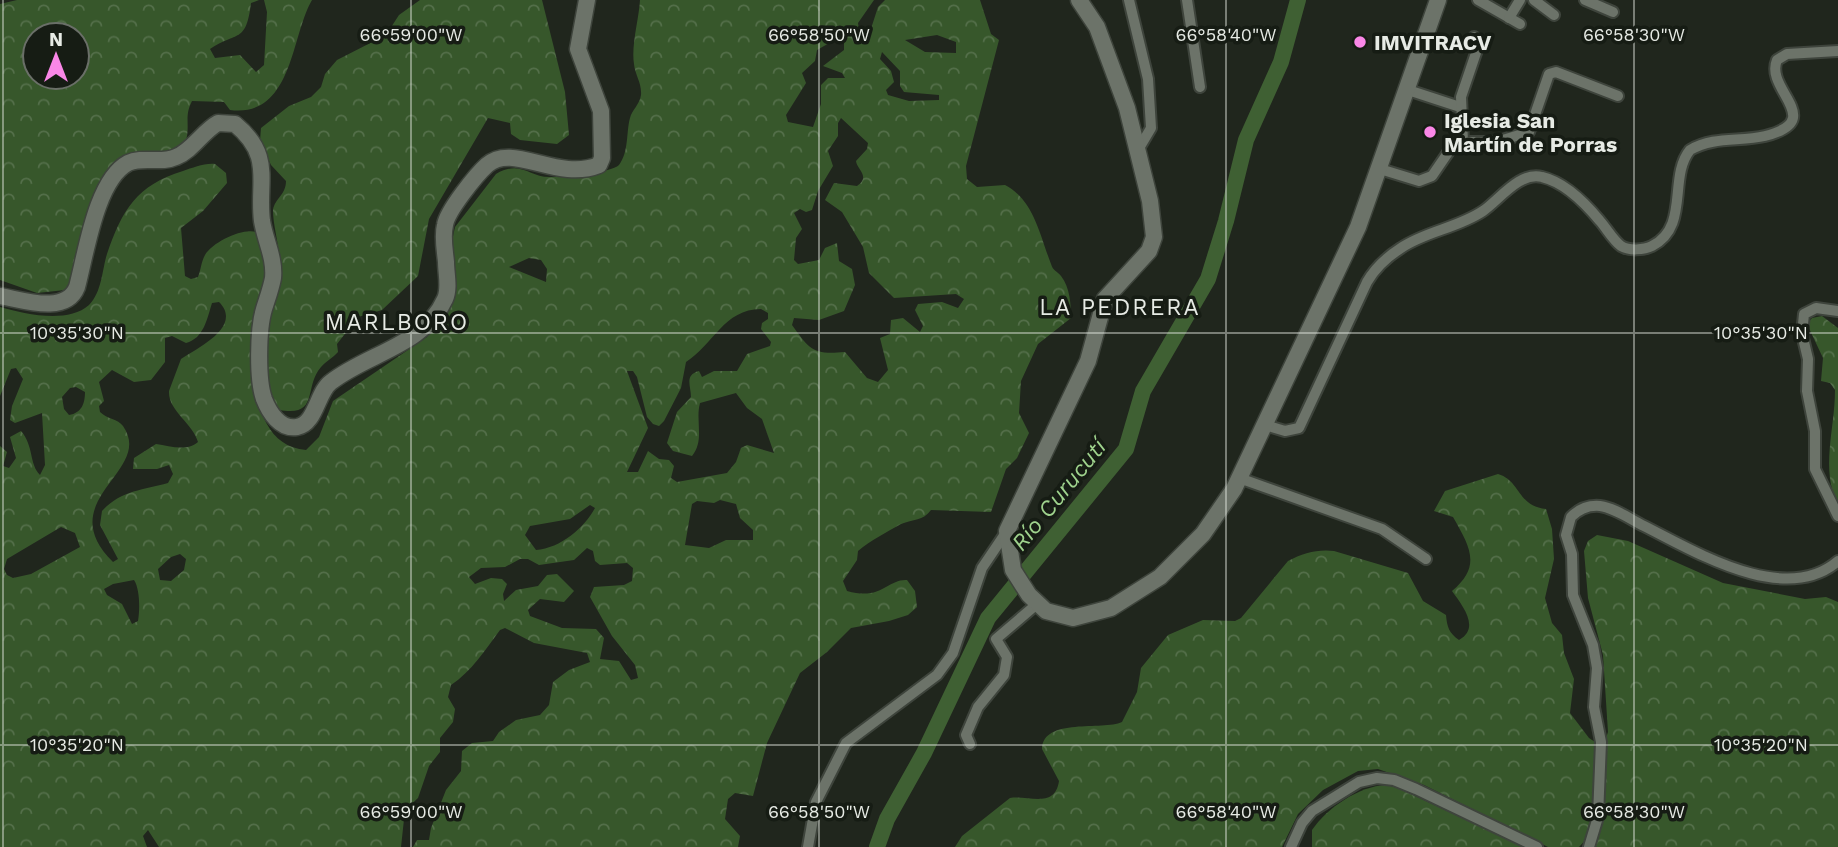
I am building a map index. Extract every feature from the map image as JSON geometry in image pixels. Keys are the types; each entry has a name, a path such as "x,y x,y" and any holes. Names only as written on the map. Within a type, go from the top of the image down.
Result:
{"main road":[{"path":"0,296 55,304 70,298 77,287 100,204 116,173 125,165 138,160 176,157 218,123 235,124 249,140 262,166 264,181 261,216 273,274 262,320 263,396 268,409 281,423 294,428 301,426 310,418 329,383 411,338 440,307 447,288 446,221 488,164 508,156 561,170 578,171 599,165 602,158 601,111 578,48 587,0"},
{"path":"1079,0 1097,27 1138,149 1153,217 1153,244 1105,299 1088,361 1007,531 1015,575 1024,588 1037,604 1054,615 1073,618 1111,608 1160,577 1194,543 1239,478 1340,271 1380,169 1438,0"}],"street":[{"path":"1129,0 1148,79 1151,128 1138,149"},
{"path":"1187,0 1200,87"},
{"path":"1478,0 1520,24"},
{"path":"1509,18 1520,0"},
{"path":"1534,0 1554,15"},
{"path":"1584,0 1613,12"},
{"path":"1463,142 1461,97 1478,47 1474,37"},
{"path":"1265,425 1284,431 1298,428 1367,282 1377,267 1400,248 1483,211 1521,181 1534,177 1560,185 1592,211 1622,246 1633,249 1651,247 1666,233 1674,217 1683,164 1690,150 1714,141 1758,138 1787,127 1794,116 1793,108 1777,83 1774,71 1777,60 1787,54 1838,51"},
{"path":"1380,169 1419,181 1432,176 1456,141 1496,142 1529,132 1549,74 1556,72 1618,96"},
{"path":"1408,90 1460,107"},
{"path":"1838,311 1816,308 1804,314 1801,321 1808,359 1807,391 1814,422 1815,469 1838,516"},
{"path":"1239,478 1382,529 1426,559"},
{"path":"1589,847 1598,817 1601,742 1594,707 1597,663 1573,595 1572,554 1566,535 1571,517 1586,508 1608,508 1720,564 1749,573 1805,576 1825,570 1838,561"},
{"path":"808,847 816,802 846,743 937,675 953,653 982,568 1007,531"},
{"path":"970,744 966,735 978,707 1004,675 1007,657 996,639 1037,604"},
{"path":"1291,847 1302,823 1312,811 1359,782 1377,778 1394,780 1416,789 1537,847"}],"green space":[{"path":"17,0 259,0 251,3 246,25 239,35 210,49 215,58 240,55 256,72 264,65 267,12 264,0 312,0 287,71 278,88 266,101 251,109 230,110 224,102 192,101 188,114 187,137 181,153 128,160 65,290 37,293 0,280 0,4"},
{"path":"420,0 542,0 565,92 569,135 557,144 520,140 511,134 510,123 488,118 429,219 418,276 382,310 358,317 337,344 338,352 316,375 306,405 292,411 279,410 270,398 265,381 265,361 279,263 273,210 286,181 271,165 260,141 261,128 289,106 311,97 321,87 325,74 337,60 386,35 399,15"},
{"path":"640,0 874,0 858,23 860,37 864,40 868,38 878,7 885,0 980,0 991,34 999,40 966,166 967,179 977,187 1005,185 1023,200 1035,220 1054,270 1066,285 1070,302 1071,318 1038,344 1021,381 1019,413 1029,433 1017,458 1006,469 991,512 931,510 921,518 890,530 858,551 857,560 843,581 847,591 876,592 907,580 915,591 917,607 908,615 851,628 827,652 800,673 767,743 753,796 735,793 728,799 725,819 740,836 738,847 413,847 417,840 429,840 446,790 461,771 462,751 472,743 493,741 499,732 516,720 540,715 549,705 553,682 569,670 590,662 587,653 534,643 505,628 500,630 472,667 451,685 448,697 455,709 453,722 440,738 440,752 429,766 418,798 405,810 401,847 159,847 148,830 143,836 147,847 0,847 0,446 7,452 3,466 9,468 16,458 10,437 21,431 40,475 45,465 42,413 15,423 10,420 12,406 23,379 16,368 11,369 0,396 0,307 46,316 80,311 93,300 113,238 133,201 167,177 199,166 215,164 226,173 227,183 203,211 181,228 185,276 191,279 198,277 205,255 221,241 243,232 256,232 263,249 266,268 254,340 256,389 261,412 271,430 286,444 306,450 319,437 333,401 427,337 435,323 455,227 496,174 512,168 543,177 566,176 597,172 619,165 626,148 630,118 641,95 633,57","holes":["937,35 956,42 956,53 925,52 905,40","838,38 844,42 844,50 823,66 842,73 845,78 828,78 821,85 821,104 813,127 788,122 786,115 806,83 802,73 815,61 817,50","882,52 900,71 900,86 904,92 939,95 939,100 909,101 888,95 886,90 894,82 891,71 880,59","841,118 868,143 867,149 856,161 863,176 861,182 857,186 834,183 825,200 842,212 863,247 869,273 894,298 956,294 964,299 958,308 942,302 918,304 915,310 923,326 920,332 903,318 891,320 890,334 880,338 888,370 878,382 867,378 845,352 826,353 813,349 792,325 794,318 819,320 844,311 855,285 852,269 839,261 837,243 825,248 819,260 798,264 794,260 796,238 802,229 794,213 800,209 806,212 812,210 818,191 833,166 828,151 838,136 838,123","529,258 541,260 547,269 546,282 509,267","219,302 225,311 226,320 222,328 206,343 181,359 169,391 172,405 198,442 183,448 156,444 134,458 133,469 157,469 169,465 173,474 168,483 125,495 102,511 100,525 118,559 113,562 97,540 92,521 97,503 126,458 129,442 123,426 100,412 99,406 104,401 99,382 112,370 134,382 151,380 165,362 165,338 172,336 186,343 197,337 204,327 212,303","761,309 768,313 768,319 762,323 761,329 771,342 770,346 747,354 737,371 714,371 702,377 699,371 691,375 691,397 677,412 667,443 673,451 692,456 698,444 700,403 736,393 747,408 762,419 774,453 747,445 741,448 736,462 727,473 677,482 671,478 674,466 669,460 659,459 648,451 638,472 627,472 648,428 627,371 633,371 637,377 647,417 659,426 681,388 686,362 728,321 748,311","76,387 85,392 80,410 69,415 64,409 62,397 70,388","720,500 736,504 740,518 753,530 753,540 726,540 709,548 685,545 692,504 697,501 714,503","590,505 595,508 578,530 554,545 536,550 525,535 530,526 570,519","61,527 75,533 80,547 31,574 13,578 7,575 4,569 7,559","587,548 593,551 595,561 600,565 627,563 633,568 632,581 624,585 594,587 590,597 612,636 635,665 638,678 631,680 619,661 600,659 604,638 596,629 562,628 530,616 528,610 540,599 564,602 574,591 557,574 547,575 538,586 516,590 504,601 503,594 507,584 502,579 491,578 475,584 469,577 481,568 505,567 520,559 528,559 539,565 574,560","180,554 186,559 184,570 171,581 160,580 158,569 171,557","134,580 139,600 138,621 132,624 122,604 107,595 104,589 113,584"]},
{"path":"1822,316 1838,328 1838,506 1829,463 1835,390 1830,383 1821,381 1823,358 1807,324 1812,318"},
{"path":"1498,474 1511,482 1530,503 1546,509 1552,529 1554,559 1545,598 1552,623 1562,635 1564,653 1574,679 1570,713 1589,738 1598,744 1606,738 1608,732 1603,655 1588,598 1584,551 1588,541 1597,535 1628,541 1723,583 1805,599 1826,597 1838,602 1838,847 1596,847 1597,838 1591,834 1579,847 1548,847 1424,785 1378,769 1358,771 1323,790 1298,814 1282,847 955,847 962,836 1010,798 1047,798 1057,790 1059,781 1042,749 1045,739 1052,733 1075,727 1122,722 1137,692 1141,668 1168,635 1203,620 1235,621 1241,618 1288,561 1299,556 1316,551 1334,551 1408,573 1423,601 1446,615 1449,629 1459,640 1469,629 1468,616 1452,591 1467,573 1470,556 1453,517 1434,511 1445,491"},
{"path":"1386,785 1398,788 1524,847 1312,847 1312,830 1335,806 1365,789"}],"waterway":[{"name":"Río Curucutí","path":"877,847 887,819 924,753 988,618 1126,449 1143,391 1208,279 1246,140 1281,62 1298,0"}],"place":[{"name":"IMVITRACV","path":"1360,42"},
{"name":"Iglesia San Martín de Porras","path":"1430,132"}],"district":[{"name":"LA PEDRERA","path":"1120,307"},
{"name":"MARLBORO","path":"397,322"}]}
